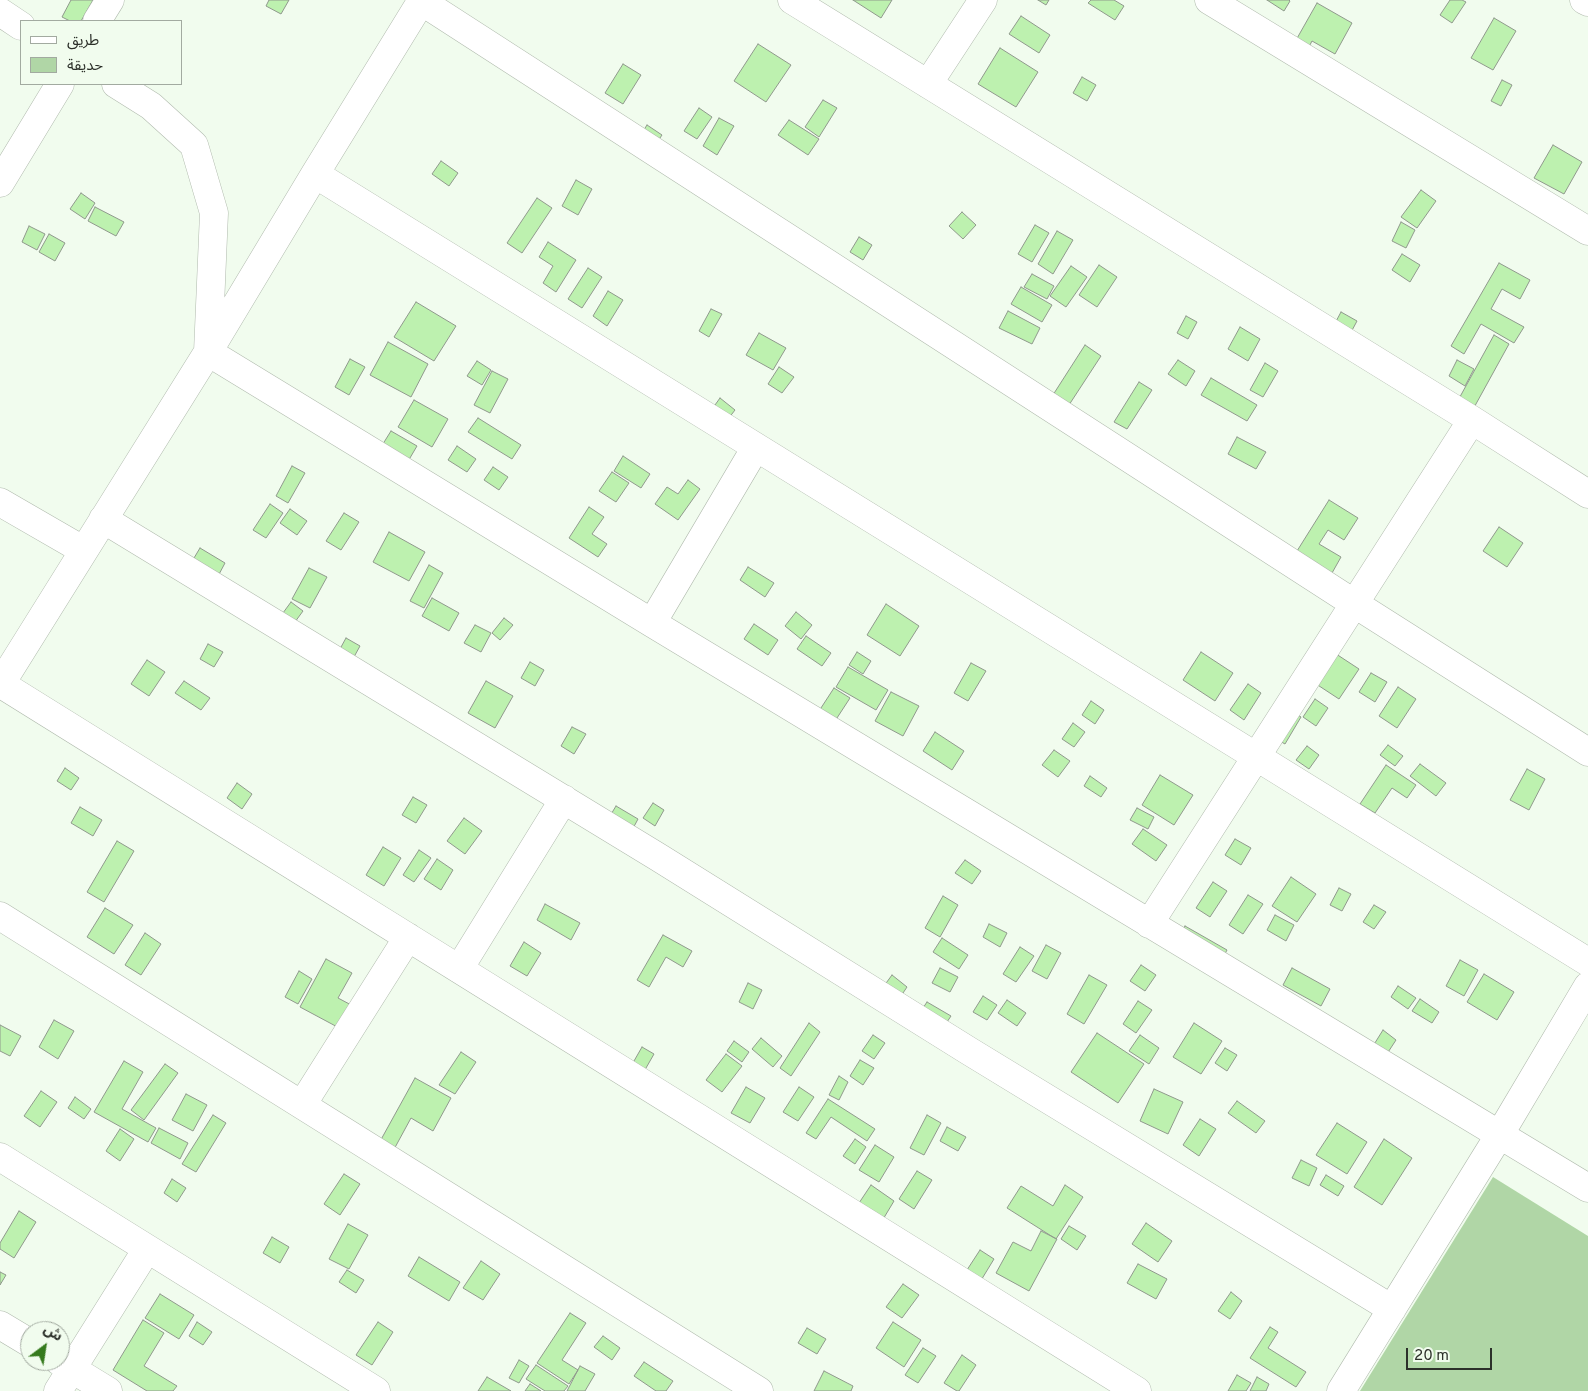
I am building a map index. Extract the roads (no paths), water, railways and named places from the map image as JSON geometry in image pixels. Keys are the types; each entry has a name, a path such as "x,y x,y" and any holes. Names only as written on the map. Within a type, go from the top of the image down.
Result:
{"street":[{"path":"98,20 110,0"},
{"path":"1137,1391 0,685 208,352 422,0 1355,604 1588,752"},
{"path":"792,0 1472,420 1588,494"},
{"path":"928,84 983,0"},
{"path":"1209,0 1588,230"},
{"path":"1584,0 1588,2"},
{"path":"0,12 20,25"},
{"path":"0,183 59,85"},
{"path":"118,85 151,106 194,145 214,213 208,352"},
{"path":"315,174 1588,962"},
{"path":"208,352 652,623 1588,1188"},
{"path":"1149,924 1472,420"},
{"path":"652,623 756,447"},
{"path":"0,502 83,550"},
{"path":"103,519 564,799 969,1051 1392,1309"},
{"path":"459,969 564,799"},
{"path":"0,916 759,1391"},
{"path":"302,1105 408,937"},
{"path":"1341,1391 1500,1134 1588,986"},
{"path":"0,1158 376,1391"},
{"path":"108,1391 63,1374 148,1249"},
{"path":"0,1325 20,1337"}]}
